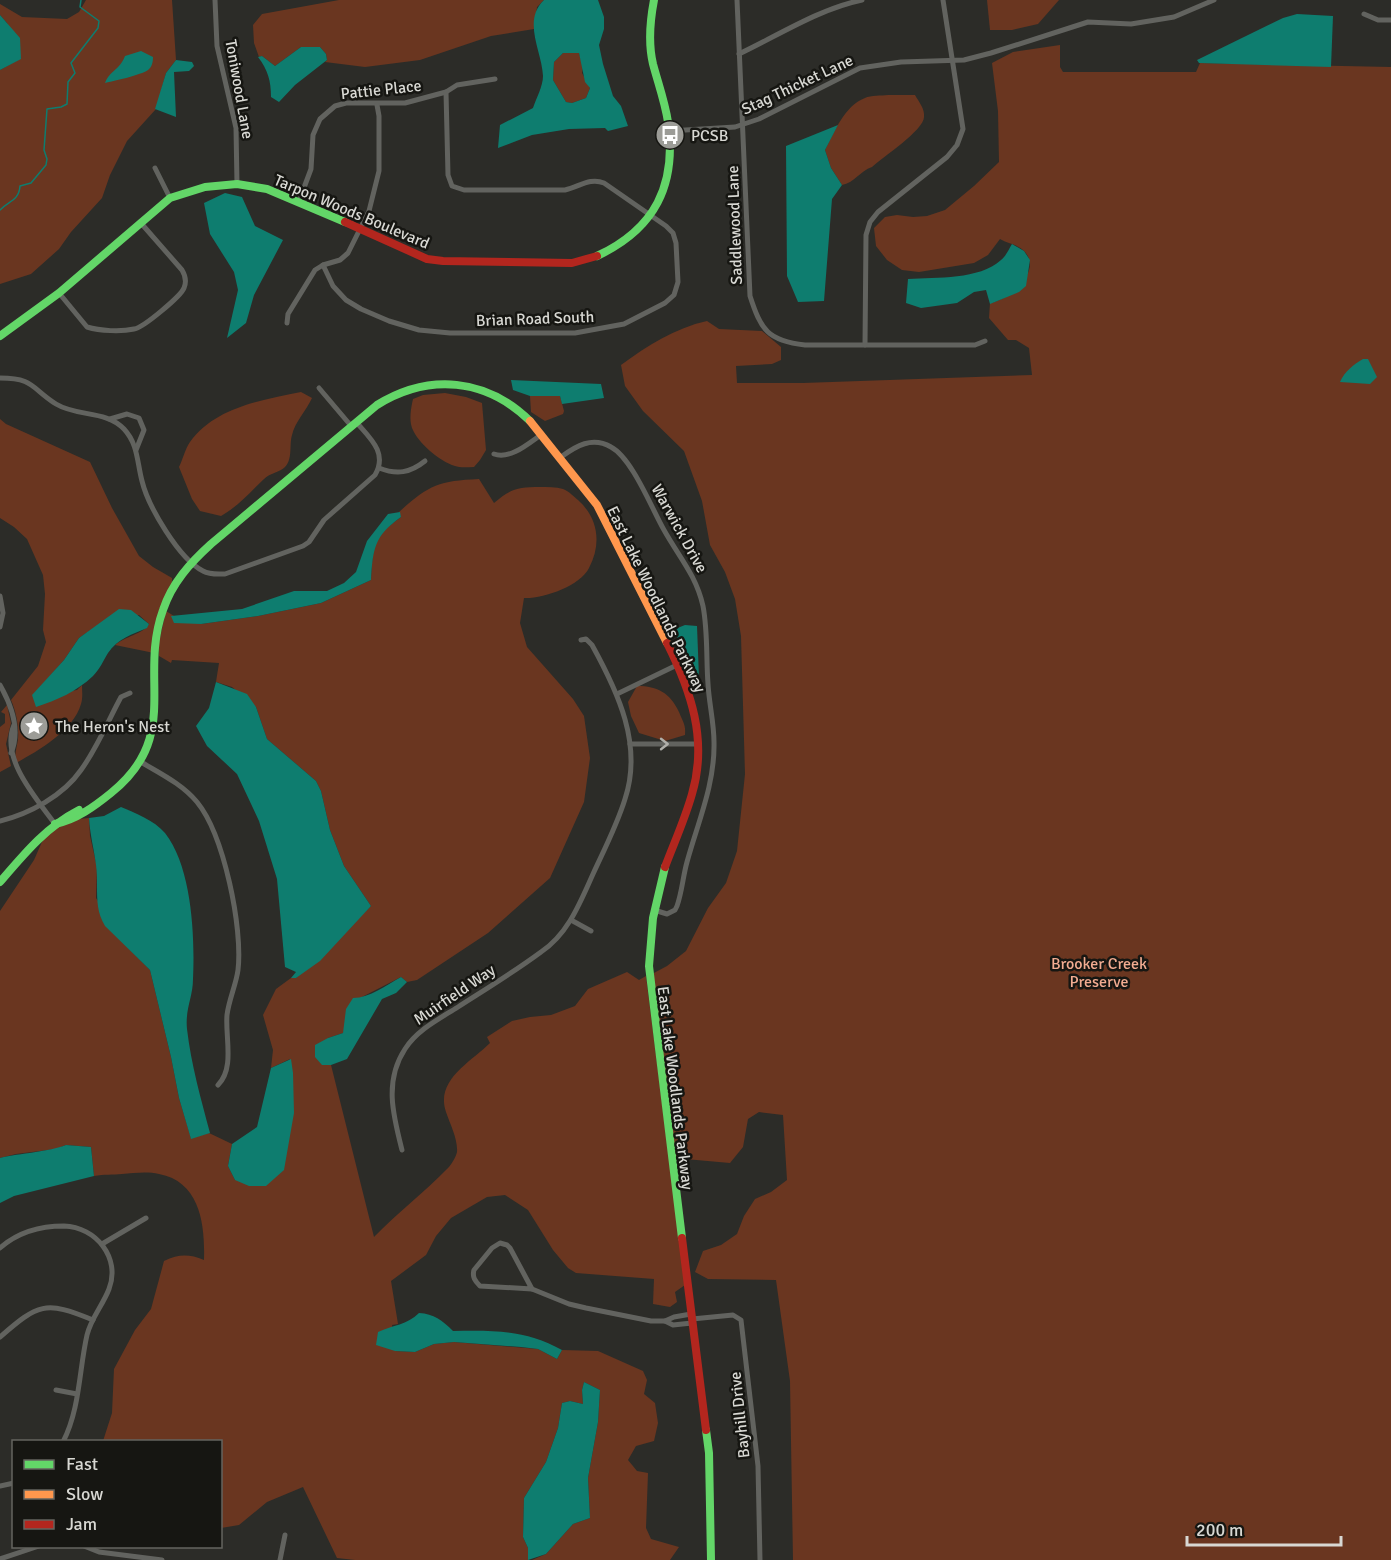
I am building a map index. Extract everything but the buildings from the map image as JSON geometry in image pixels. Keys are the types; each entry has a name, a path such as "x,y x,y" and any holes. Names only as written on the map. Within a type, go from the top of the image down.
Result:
{"street":[{"name":"Toniwood Lane","path":"215,0 217,46 236,128 237,184"},
{"name":"Tarpon Woods Boulevard","path":"0,336 59,293 170,198 205,188 237,184 267,189 299,201 427,259 572,263 611,251 630,239 652,215 667,178 670,161 665,102 653,62 650,34 654,0"},
{"name":"Saddlewood Lane","path":"737,0 750,296 759,321 771,334 786,343 805,345 975,345 985,341"},
{"path":"740,54 827,11 862,0"},
{"path":"865,345 866,235 870,222 878,212 941,161 957,145 963,129 943,0"},
{"name":"Stag Thicket Lane","path":"669,130 735,127 759,119 860,68 901,62 963,60 1088,22 1131,24 1174,17 1214,0"},
{"path":"1364,14 1378,20 1391,20"},
{"name":"Pattie Place","path":"299,201 311,169 313,135 320,119 335,106 346,103 377,105 405,103 446,92 458,85 495,80"},
{"path":"446,92 448,175 452,186 464,190 565,190 575,188 590,180 597,180 652,215"},
{"path":"287,323 288,314 315,270 340,260 348,253 369,211 378,178 379,116 377,105"},
{"path":"155,168 170,198"},
{"name":"Brian Road South","path":"323,265 333,286 346,300 389,321 419,330 495,334 575,333 597,330 624,324 647,313 665,303 678,288 676,243 673,233 652,215"},
{"path":"59,293 87,327 94,329 135,329 142,326 178,296 184,288 186,277 140,222"},
{"path":"0,378 26,380 57,405 110,419 124,429 136,450 147,496 161,524 191,562 206,573 225,574 309,542 324,520 375,475 379,468 380,454 376,446 318,388"},
{"name":"East Lake Woodlands Parkway","path":"0,882 42,834 55,824 63,823 90,810 118,790 141,762 154,726 159,627 172,589 191,562 354,425 384,401 401,392 426,385 449,384 495,394 519,410 561,457 603,514 689,690 693,704 698,744 695,784 664,870 654,910 649,943 649,977 709,1453 711,1560"},
{"path":"110,419 127,414 139,418 144,430 136,450"},
{"path":"494,454 507,455 542,434"},
{"name":"Warwick Drive","path":"561,457 588,442 604,444 618,452 635,475 664,530 690,570 703,606 714,743 712,772 677,906 668,914 654,910"},
{"path":"379,468 390,472 403,472 416,468 425,461"},
{"path":"0,596 3,613 0,627"},
{"name":"Muirfield Way","path":"402,1150 391,1096 396,1069 408,1044 422,1031 548,947 571,920 626,798 631,768 628,730 617,694 592,645 586,639 581,639"},
{"path":"617,694 677,665"},
{"path":"0,685 12,708 15,736 11,753 18,771 55,824"},
{"path":"0,821 26,813 74,779 82,770 121,697 130,693"},
{"path":"630,744 698,744"},
{"path":"141,762 172,780 197,802 214,832 228,878 235,920 238,969 227,1015 227,1073 218,1085"},
{"path":"571,920 591,931"},
{"path":"102,1244 147,1218"},
{"path":"0,1248 19,1235 39,1228 72,1227 82,1229 102,1244 111,1262 109,1291 87,1335 70,1427 64,1440"},
{"path":"532,1289 510,1248 504,1244 492,1248 474,1270 476,1283 480,1286 532,1289 578,1306 651,1321 665,1321 673,1325 692,1319"},
{"path":"0,1337 23,1318 45,1308 68,1310 93,1320"},
{"name":"Bayhill Drive","path":"692,1319 733,1315 741,1320 758,1466 760,1560"},
{"path":"56,1390 77,1394"},
{"path":"280,1560 285,1535"},
{"path":"0,1559 33,1548"},
{"path":"89,1548 99,1552 162,1560"}],"green space":[{"path":"86,0 172,0 176,60 166,73 156,109 127,141 110,175 102,198 59,249 31,274 0,284 0,70 21,58 7,23 0,15 0,4 22,17 67,19 79,12"},
{"path":"339,0 544,0 537,7 534,29 491,36 420,60 365,67 325,62 326,54 320,47 301,47 275,66 262,56 259,57 254,43 253,25 262,14"},
{"path":"987,0 1059,0 1038,24 1012,30 990,30"},
{"name":"Brooker Creek Preserve","path":"1060,45 1060,67 1063,72 1196,72 1200,63 1391,67 1391,1560 793,1560 790,1381 776,1280 708,1279 695,1272 703,1251 721,1245 737,1234 744,1216 755,1199 771,1192 787,1180 783,1115 759,1112 748,1119 743,1147 730,1163 674,1158 652,974 686,951 708,908 726,883 737,851 745,774 741,636 735,599 725,572 710,545 702,501 684,451 643,411 625,386 621,365 662,338 707,321 719,329 762,331 781,347 781,360 772,364 736,366 737,383 1032,375 1029,348 1016,340 1008,340 989,318 990,303 1005,297 1021,284 1030,268 1029,260 1022,249 1000,239 988,255 974,263 919,272 902,270 887,260 876,246 874,228 885,217 927,216 945,210 999,162 998,111 992,63 1013,52"},
{"path":"563,53 579,53 583,67 582,73 590,88 586,98 572,103 566,102 553,80 554,62"},
{"path":"915,95 924,111 922,122 910,136 872,167 842,185 831,168 825,150 832,136 851,107 870,96"},
{"path":"301,392 312,398 293,430 289,460 285,467 266,477 239,503 221,516 200,511 192,499 179,467 190,442 200,430 212,421 240,407"},
{"path":"445,393 482,403 486,450 474,467 457,467 442,460 424,445 412,428 410,417 413,399 423,395"},
{"path":"530,396 560,396 563,414 545,421 531,412"},
{"path":"0,419 6,424 90,462 139,556 172,578 154,653 115,645 149,624 139,615 95,627 79,638 64,660 32,696 77,690 82,685 82,702 77,714 54,739 16,763 18,729 11,700 38,666 46,642 43,630 45,594 43,575 27,539 0,518"},
{"path":"479,479 494,503 520,488 563,489 585,507 594,523 596,549 589,568 569,586 551,594 524,598 520,623 527,647 573,699 584,716 590,758 584,802 550,878 488,933 417,980 407,982 401,977 360,998 343,1033 328,1038 322,1065 331,1065 374,1237 439,1177 453,1161 457,1147 446,1112 444,1101 446,1090 457,1073 490,1043 487,1037 512,1021 551,1015 575,1006 588,989 627,972 639,980 646,976 685,1285 675,1292 677,1302 670,1307 653,1304 654,1279 576,1273 568,1268 553,1250 528,1210 505,1195 487,1197 451,1218 436,1236 426,1255 391,1281 398,1324 392,1325 395,1351 415,1352 434,1344 454,1342 538,1349 557,1359 562,1350 598,1351 643,1371 647,1380 644,1394 655,1403 658,1423 654,1441 636,1446 628,1460 637,1471 648,1473 646,1528 651,1539 679,1547 670,1560 532,1560 546,1554 573,1524 590,1518 588,1478 598,1422 600,1390 584,1382 583,1404 570,1401 562,1403 558,1428 546,1462 524,1498 523,1537 528,1548 528,1560 355,1560 337,1558 303,1487 267,1502 239,1525 222,1528 222,1440 103,1440 112,1413 114,1369 135,1330 151,1309 164,1261 184,1256 204,1260 201,1220 192,1196 184,1186 159,1174 140,1172 94,1176 91,1147 66,1145 56,1149 0,1158 0,911 34,860 45,835 56,827 77,819 89,818 90,836 97,867 96,898 129,949 150,970 179,1098 191,1138 209,1133 232,1144 228,1166 235,1180 290,1059 271,1068 273,1050 263,1015 276,989 291,978 296,978 371,906 344,866 330,830 321,791 316,781 267,739 256,707 232,687 216,682 219,663 172,660 171,663 159,656 159,642 166,611 174,616 172,616 201,624 258,616 321,603 371,580 372,559 376,544 384,531 401,517 399,512 427,490 453,481"},
{"path":"637,686 657,689 672,700 685,726 685,735 665,741 639,733 631,716 628,702"},
{"path":"7,705 11,723 6,744 11,766 0,772 0,727 5,723 5,714 1,712"}],"water":[{"path":"544,0 598,0 604,17 604,29 599,45 603,64 613,96 621,106 628,126 608,131 605,128 569,129 532,135 498,148 500,125 533,108 542,84 542,66 534,27 534,17","holes":["563,53 579,53 585,82 590,88 586,98 572,103 566,102 553,80 554,62"]},
{"path":"1297,14 1333,16 1331,67 1199,63 1197,60 1283,18"},
{"path":"0,15 20,38 21,59 0,70"},
{"path":"301,47 320,47 326,54 327,60 295,85 279,102 271,97 268,76 258,57 262,56 275,66"},
{"path":"141,51 153,57 148,70 105,83 125,56"},
{"path":"176,60 192,62 194,66 189,71 174,72 176,117 155,109 166,73"},
{"path":"838,125 825,150 831,168 842,185 832,199 824,301 798,302 787,276 786,146"},
{"path":"225,193 242,197 255,226 283,240 254,295 246,323 227,338 238,290 234,272 210,234 204,203"},
{"path":"1012,244 1024,251 1030,260 1026,286 1019,292 990,304 986,290 974,292 957,303 921,308 906,303 908,279 957,276 981,271 1001,260"},
{"path":"1363,359 1368,359 1377,377 1370,384 1340,382 1350,369"},
{"path":"511,380 601,384 604,398 562,404 560,396 530,396 513,390"},
{"path":"400,512 401,517 385,530 374,551 371,580 321,603 258,616 201,624 174,623 171,616 242,609 294,591 327,591 344,583 356,572 367,541 388,514"},
{"path":"119,609 131,610 149,624 147,628 116,644 100,668 80,687 36,707 32,695 64,660 79,638"},
{"path":"685,625 697,626 699,678 680,648 675,629"},
{"path":"216,682 247,694 256,707 267,739 316,781 321,791 330,830 344,866 371,906 320,961 296,978 291,978 296,972 285,967 277,879 259,821 237,774 207,746 196,726 209,708"},
{"path":"121,807 161,828 174,847 186,883 192,923 193,962 193,985 187,1015 187,1029 210,1133 191,1139 179,1098 150,970 105,926 99,912 97,873 89,818 104,816"},
{"path":"401,977 407,982 396,993 382,999 347,1059 331,1065 322,1065 315,1057 315,1045 343,1033 346,1009 353,998 372,993"},
{"path":"291,1059 294,1113 284,1170 266,1186 249,1186 235,1180 228,1166 232,1144 257,1127 271,1068"},
{"path":"66,1145 91,1147 94,1176 14,1196 0,1203 0,1158"},
{"path":"419,1313 437,1318 453,1331 522,1335 549,1343 562,1350 557,1359 538,1349 521,1347 454,1342 434,1344 415,1352 395,1351 376,1345 378,1332 405,1322"},
{"path":"584,1382 600,1390 598,1422 588,1478 590,1518 573,1524 546,1554 528,1560 528,1548 523,1537 524,1498 546,1462 558,1428 562,1403 570,1401 583,1404"}],"waterway":[{"path":"0,210 18,195 20,186 31,183 46,165 44,150 47,109 67,104 68,82 75,73 71,63 98,28 99,21 80,7 81,0"}],"traffic: fast":[{"path":"597,256 634,233 658,202 665,185 670,145 667,115 650,48 654,0"},
{"path":"0,336 59,293 170,198 205,187 237,184 267,189 345,222"},
{"path":"55,824 78,816 111,793 133,772 146,750 152,728 154,706 156,635 163,610 182,574 211,544 377,405 397,395 417,388 456,385 495,396 530,421"},
{"path":"0,882 46,833 79,810"},
{"path":"665,867 653,918 649,966 682,1238"},
{"path":"706,1430 709,1453 711,1560"}],"traffic: slow":[{"path":"530,421 597,505 667,643"}],"traffic: jam":[{"path":"345,222 427,259 572,263 597,256"},
{"path":"665,867 692,794 697,774 698,754 690,698 667,643"},
{"path":"682,1238 706,1430"}],"place":[{"name":"PCSB","path":"670,135"},
{"name":"The Heron's Nest","path":"34,726"}]}
